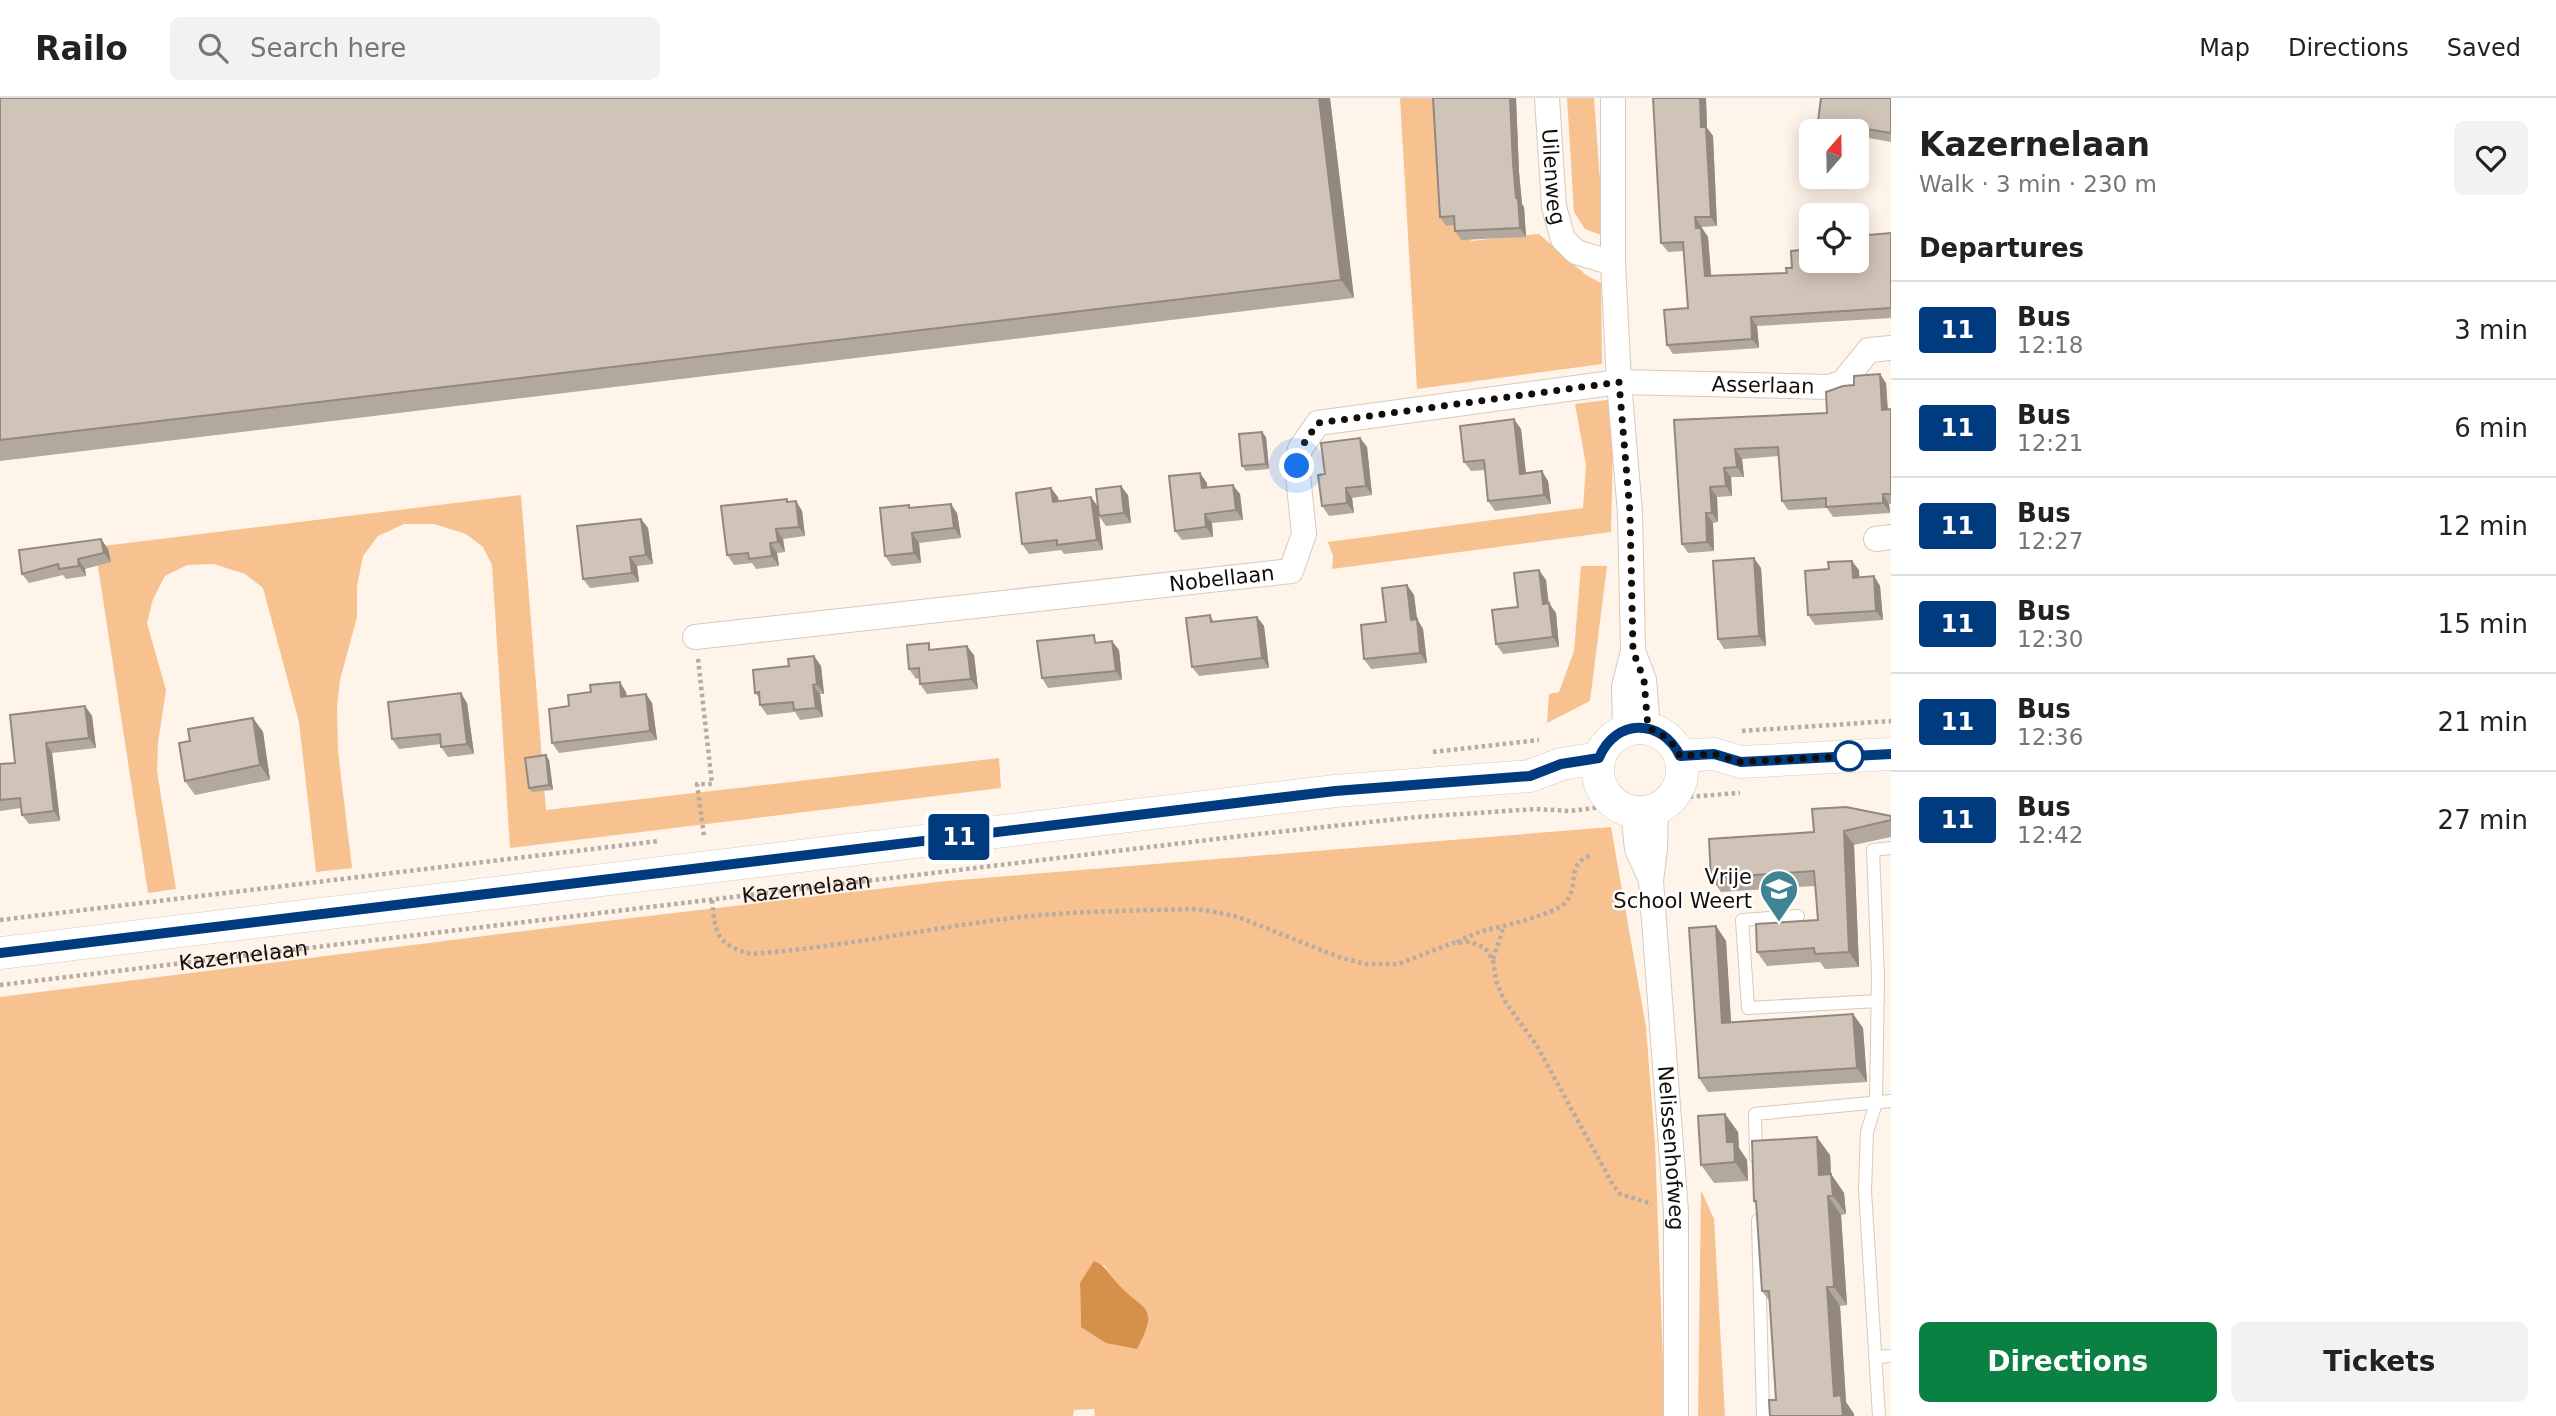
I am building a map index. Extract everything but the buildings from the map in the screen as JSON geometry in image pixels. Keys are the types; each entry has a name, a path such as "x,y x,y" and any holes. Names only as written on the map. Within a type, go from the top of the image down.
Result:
{"street":[{"name":"Uilenweg","path":"1547,98 1554,207 1563,239 1576,252 1613,264"},
{"path":"1613,98 1613,264 1630,513 1633,651 1644,680 1637,729"},
{"name":"Asserlaan","path":"1619,382 1830,387 1843,382 1869,350 1891,348"},
{"name":"Nobellaan","path":"695,638 1291,571 1304,534 1297,466 1300,449 1318,423 1619,382"},
{"path":"1637,729 1660,733 1671,741 1641,786 1607,743 1637,729"},
{"name":"Kazernelaan","path":"0,953 1321,793 1530,776 1561,764 1641,786 1718,773 1741,762 1891,754"},
{"name":"Nelissenhofweg","path":"1641,786 1637,849 1651,881 1676,1212 1676,1416"}],"lane":[{"path":"1879,1416 1865,1191 1867,1132 1877,1103 1878,1000 1885,977 1873,850 1891,848"},
{"path":"1798,916 1742,919 1748,1008 1878,1000"},
{"path":"1756,1169 1755,1114 1891,1101"},
{"path":"1758,1210 1763,1416"},
{"path":"1876,1357 1891,1356"}],"path":[{"path":"690,838 704,836 697,784 712,783 695,638"},
{"path":"1731,731 1891,721"},
{"name":"Kazernelaan","path":"0,985 1417,817 1536,809 1570,811 1602,807 1641,786 1685,797 1708,795"},
{"path":"0,920 663,841"},
{"path":"712,900 714,928 723,942 735,950 751,954 932,931 991,920 1193,909 1238,918 1306,945 1366,964 1398,964 1484,930 1561,907 1570,897 1578,863 1591,855"},
{"path":"1493,960 1504,926"},
{"path":"1452,943 1471,942 1485,948 1493,960 1496,981 1504,1000 1536,1046 1620,1194 1676,1212"}],"shaded area":[{"path":"1400,98 1460,98 1471,241 1539,234 1586,275 1601,283 1602,364 1417,389"},
{"path":"1567,98 1594,98 1604,236 1585,229 1574,212"},
{"path":"1614,399 1611,532 1332,569 1333,556 1328,542 1583,508 1586,465 1575,404"},
{"path":"521,495 546,810 999,758 1001,788 510,848 492,565 483,547 466,534 434,524 404,524 378,536 363,556 357,586 357,617 340,680 337,707 338,751 352,868 316,872 299,722 263,588 245,574 214,564 187,565 165,576 153,599 147,623 166,690 157,771 176,889 148,893 95,547"},
{"path":"1581,566 1607,566 1590,701 1547,723 1549,694 1559,692 1574,651"},
{"path":"1611,827 1646,1027 1655,1143 1665,1416 1095,1416 1094,1409 1074,1410 1073,1416 0,1416 0,997 946,881","holes":["1104,1265 1117,1284 1081,1327 1080,1283"]},
{"path":"1701,1190 1714,1219 1725,1416 1698,1416"},
{"path":"1094,1261 1146,1310 1148,1324 1137,1349 1106,1343 1081,1327 1080,1283"}],"bus line":[{"name":"11","path":"0,953 1335,791 1530,776 1561,764 1599,758 1602,750 1615,735 1636,727 1660,733 1671,741 1680,756 1714,754 1741,762 1891,754"}],"place":[{"name":"Vrije School Weert","path":"1779,923"}],"route":[{"path":"1297,466 1300,449 1318,423 1619,382 1630,513 1633,651 1644,680 1648,728 1671,741 1680,756 1714,754 1741,762 1849,756"}]}
